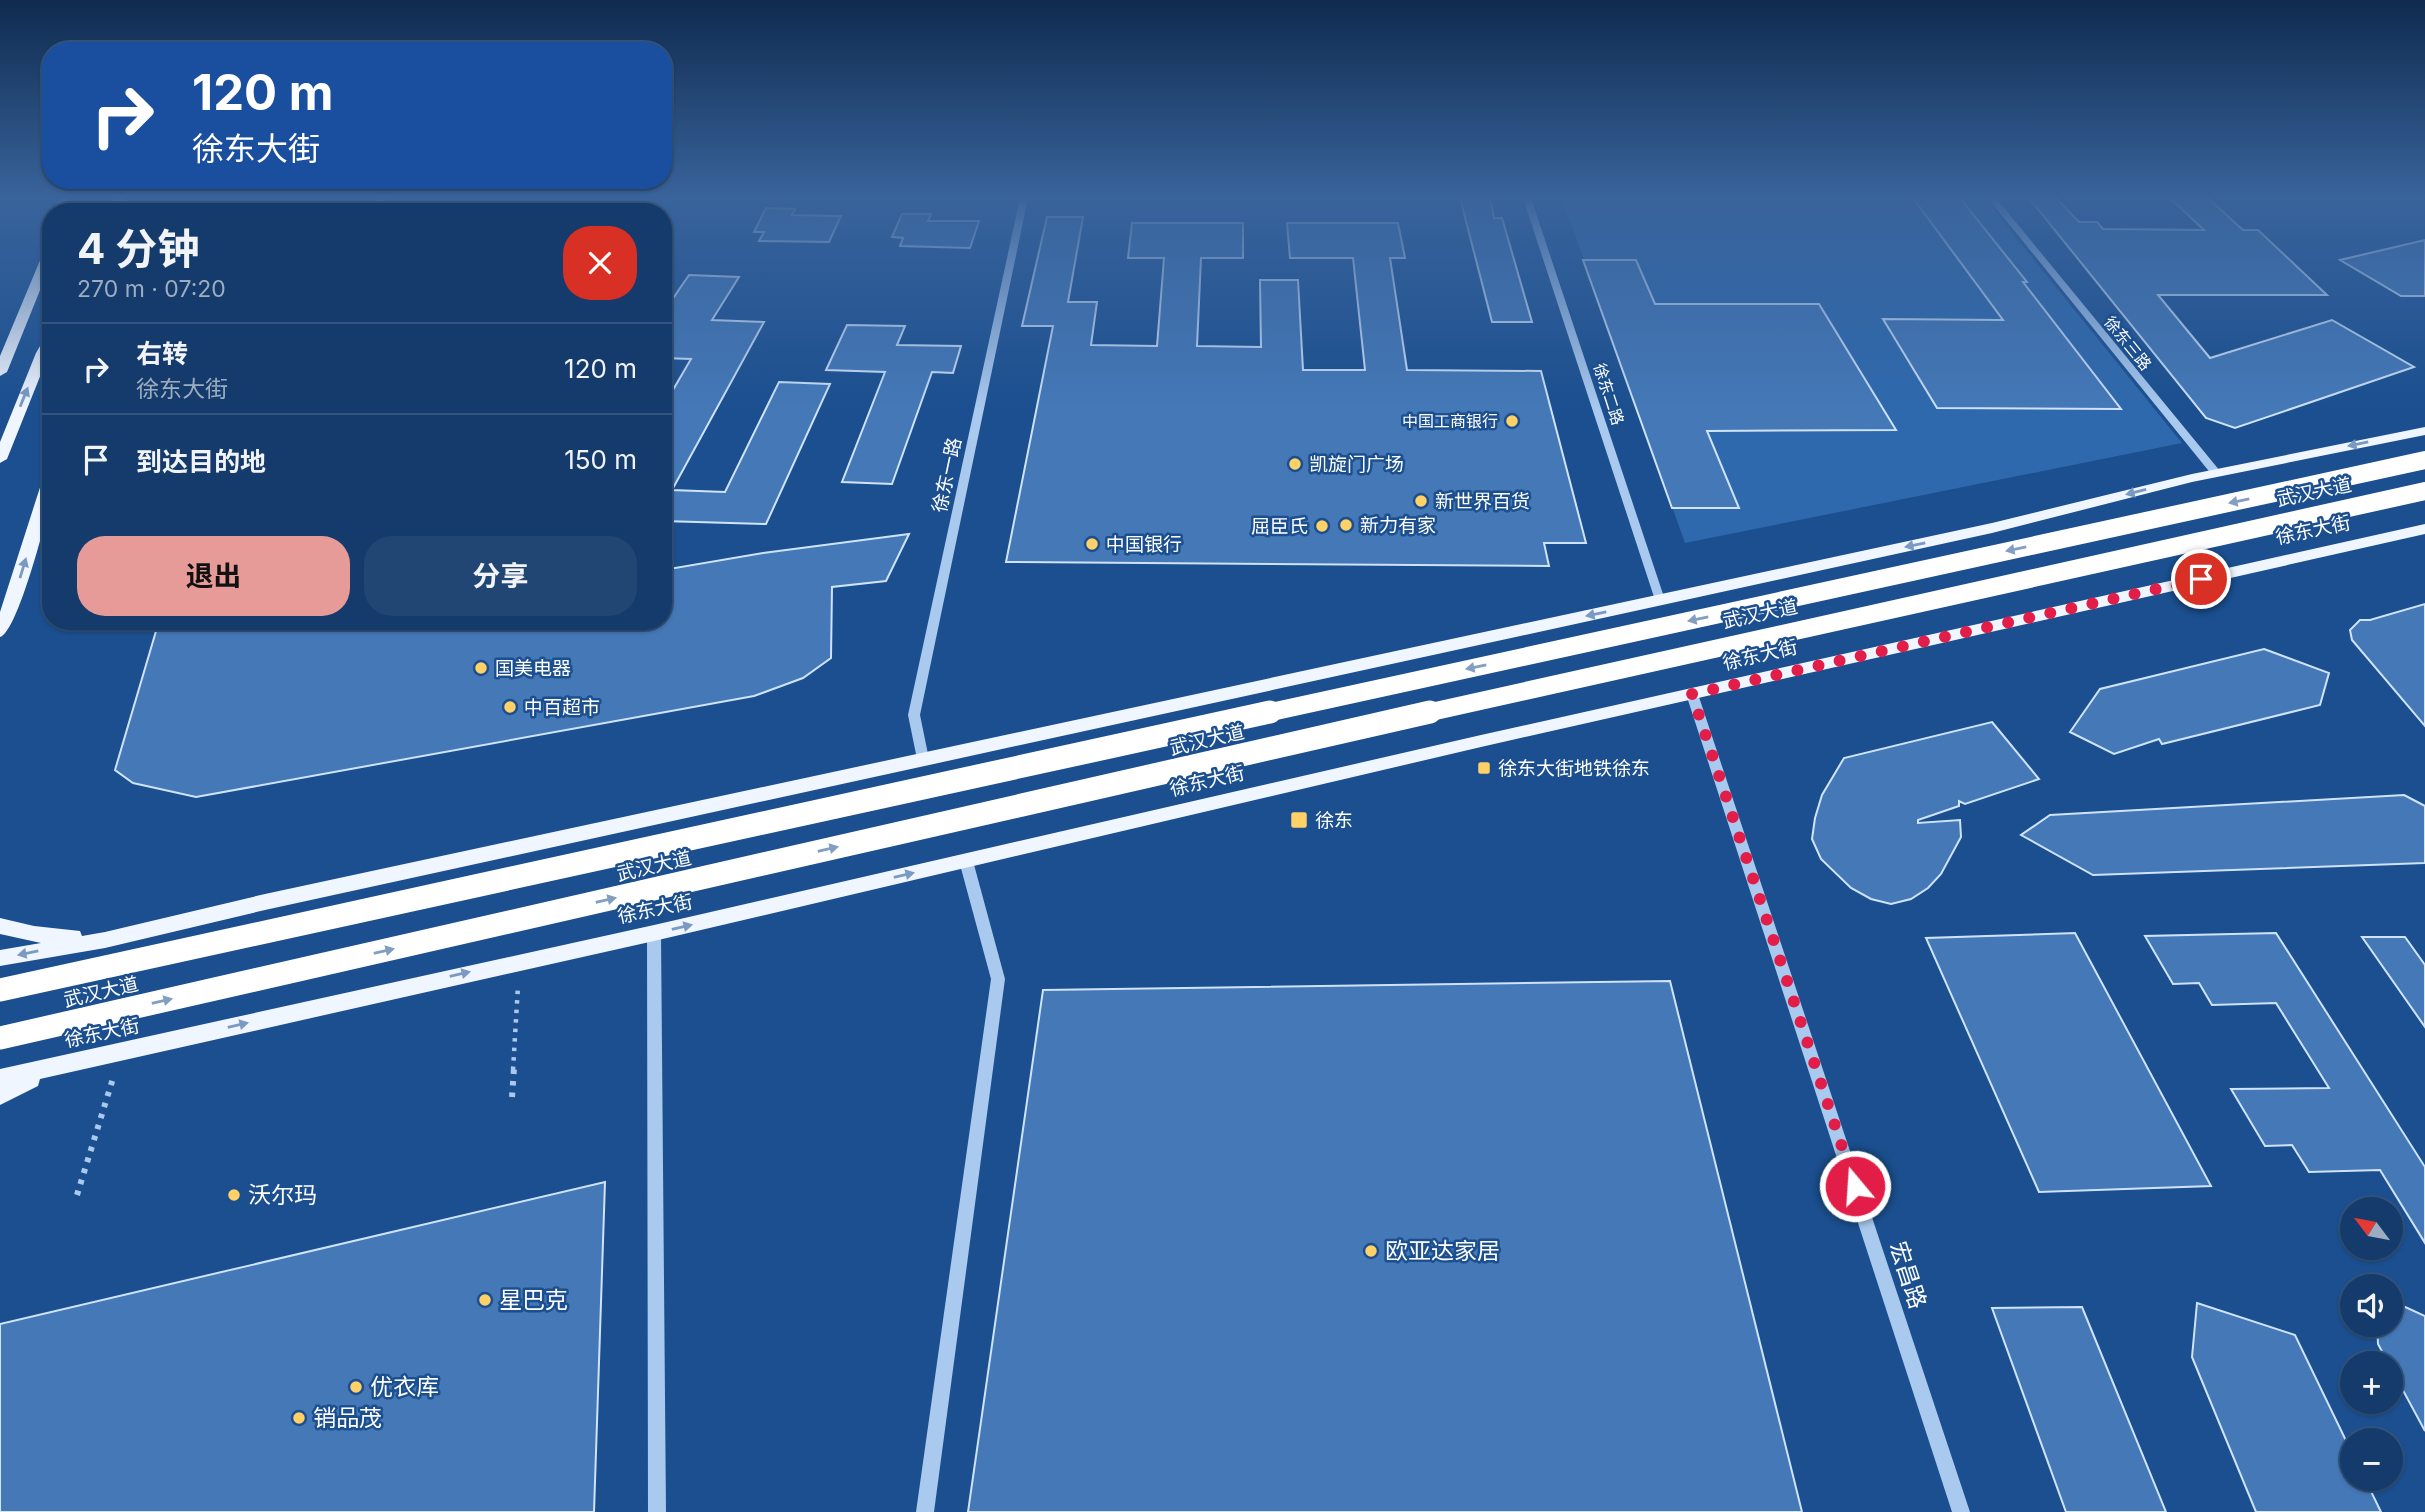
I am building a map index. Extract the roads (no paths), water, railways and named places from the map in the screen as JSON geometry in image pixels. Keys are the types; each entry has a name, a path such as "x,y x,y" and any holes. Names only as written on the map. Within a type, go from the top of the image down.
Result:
{"highway":[{"name":"武汉大道","path":"0,990 2425,460"},
{"name":"武汉大道","path":"0,1038 1699,651 2425,491"}],"main road":[{"path":"0,352 42,269"},
{"path":"0,372 42,270"},
{"path":"0,459 42,353"},
{"path":"0,958 105,940 265,902 1992,528 2216,473 2425,431"},
{"path":"0,632 15,595 42,505"},
{"name":"徐东大街","path":"0,1079 654,933 1692,694 2425,529"},
{"path":"0,926 34,934 105,940"},
{"path":"0,1095 52,1068"}],"street":[{"name":"徐东一路","path":"923,759 914,715 1009,269"},
{"name":"徐东二路","path":"1550,269 1660,600"},
{"name":"徐东三路","path":"2049,269 2216,473"},
{"name":"宏昌路","path":"1692,694 1961,1512"},
{"path":"925,1512 998,979 967,861"},
{"path":"654,933 656,1512"}],"place":[{"name":"中国工商银行","path":"1512,421"},
{"name":"凯旋门广场","path":"1295,464"},
{"name":"新世界百货","path":"1421,501"},
{"name":"新力有家","path":"1346,525"},
{"name":"屈臣氏","path":"1322,526"},
{"name":"中国银行","path":"1092,544"},
{"name":"国美电器","path":"481,668"},
{"name":"中百超市","path":"510,707"},
{"name":"徐东大街地铁徐东","path":"1484,768"},
{"name":"徐东","path":"1299,820"},
{"name":"沃尔玛","path":"234,1195"},
{"name":"欧亚达家居","path":"1371,1251"},
{"name":"星巴克","path":"485,1300"},
{"name":"优衣库","path":"356,1387"},
{"name":"销品茂","path":"299,1418"}]}
